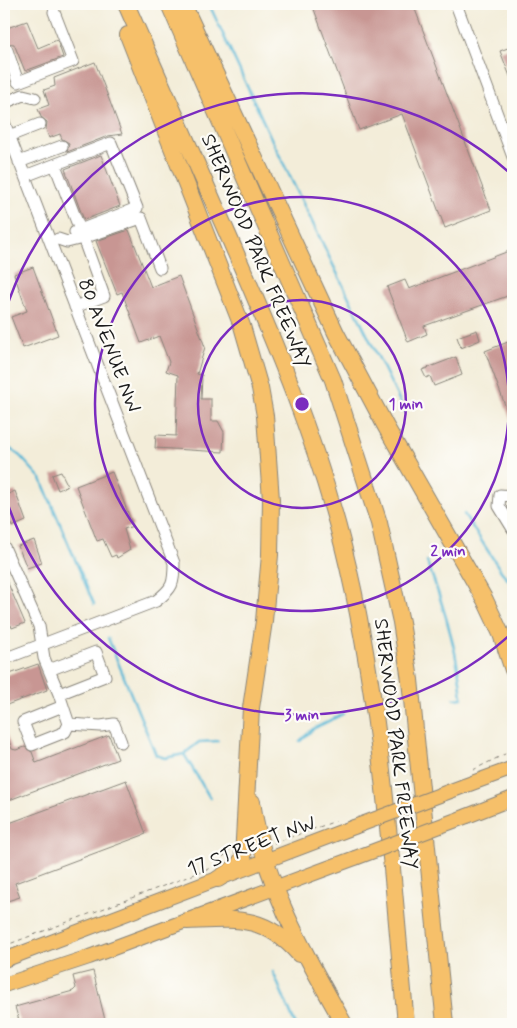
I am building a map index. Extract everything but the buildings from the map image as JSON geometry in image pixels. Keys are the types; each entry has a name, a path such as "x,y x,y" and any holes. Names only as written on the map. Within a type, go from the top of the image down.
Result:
{"highway":[{"path":"116,4 242,326 260,388 265,416 271,500 270,555 264,621 251,708 243,850 238,866 218,879"},
{"name":"SHERWOOD PARK FREEWAY","path":"126,4 288,375 328,491 341,537 356,603 377,724 406,1024"},
{"name":"SHERWOOD PARK FREEWAY","path":"169,4 333,380 379,523 401,622 410,680 445,1024"},
{"path":"183,4 336,333 386,427 485,600 501,634 513,670"},
{"path":"485,600 513,639"},
{"path":"248,767 254,814 274,888 288,920 344,1024"},
{"path":"187,921 234,918 264,925 292,945 328,994"}],"main road":[{"name":"17 STREET NW","path":"4,960 218,879 265,853 354,828 513,768"},
{"path":"4,985 88,958 513,798"}],"street":[{"path":"456,4 513,157"},
{"path":"4,78 17,78 74,61 54,12"},
{"path":"7,50 23,95"},
{"path":"4,103 23,95 35,98"},
{"name":"80 AVENUE NW","path":"4,122 24,176 54,240 75,307 174,563 174,583 166,594 156,601 42,643"},
{"path":"9,136 40,124"},
{"path":"24,176 111,142 137,208 82,234"},
{"path":"19,162 62,146"},
{"path":"55,165 104,296 75,307"},
{"path":"54,240 141,218 160,268"},
{"path":"511,523 499,506 500,495 513,496"},
{"path":"5,555 39,626 49,670 70,724"},
{"path":"4,659 42,643"},
{"path":"49,670 96,652 105,676 59,694"},
{"path":"63,706 24,722 32,745 65,732 70,724"},
{"path":"70,724 101,726 114,724 121,742"}],"path":[{"path":"472,770 513,750"},
{"path":"265,853 313,827 339,820"},
{"path":"4,946 210,869 232,848 243,850"}],"waterway":[{"path":"209,4 271,138 405,412"},
{"path":"4,438 9,448 20,456 41,479 94,604"},
{"path":"464,514 513,586"},
{"path":"427,562 454,646 462,698 454,699"},
{"path":"108,638 156,755 165,758 184,754 210,798"},
{"path":"300,741 313,729 343,714"},
{"path":"184,754 199,742 218,741"},
{"path":"273,972 295,1024"}]}
